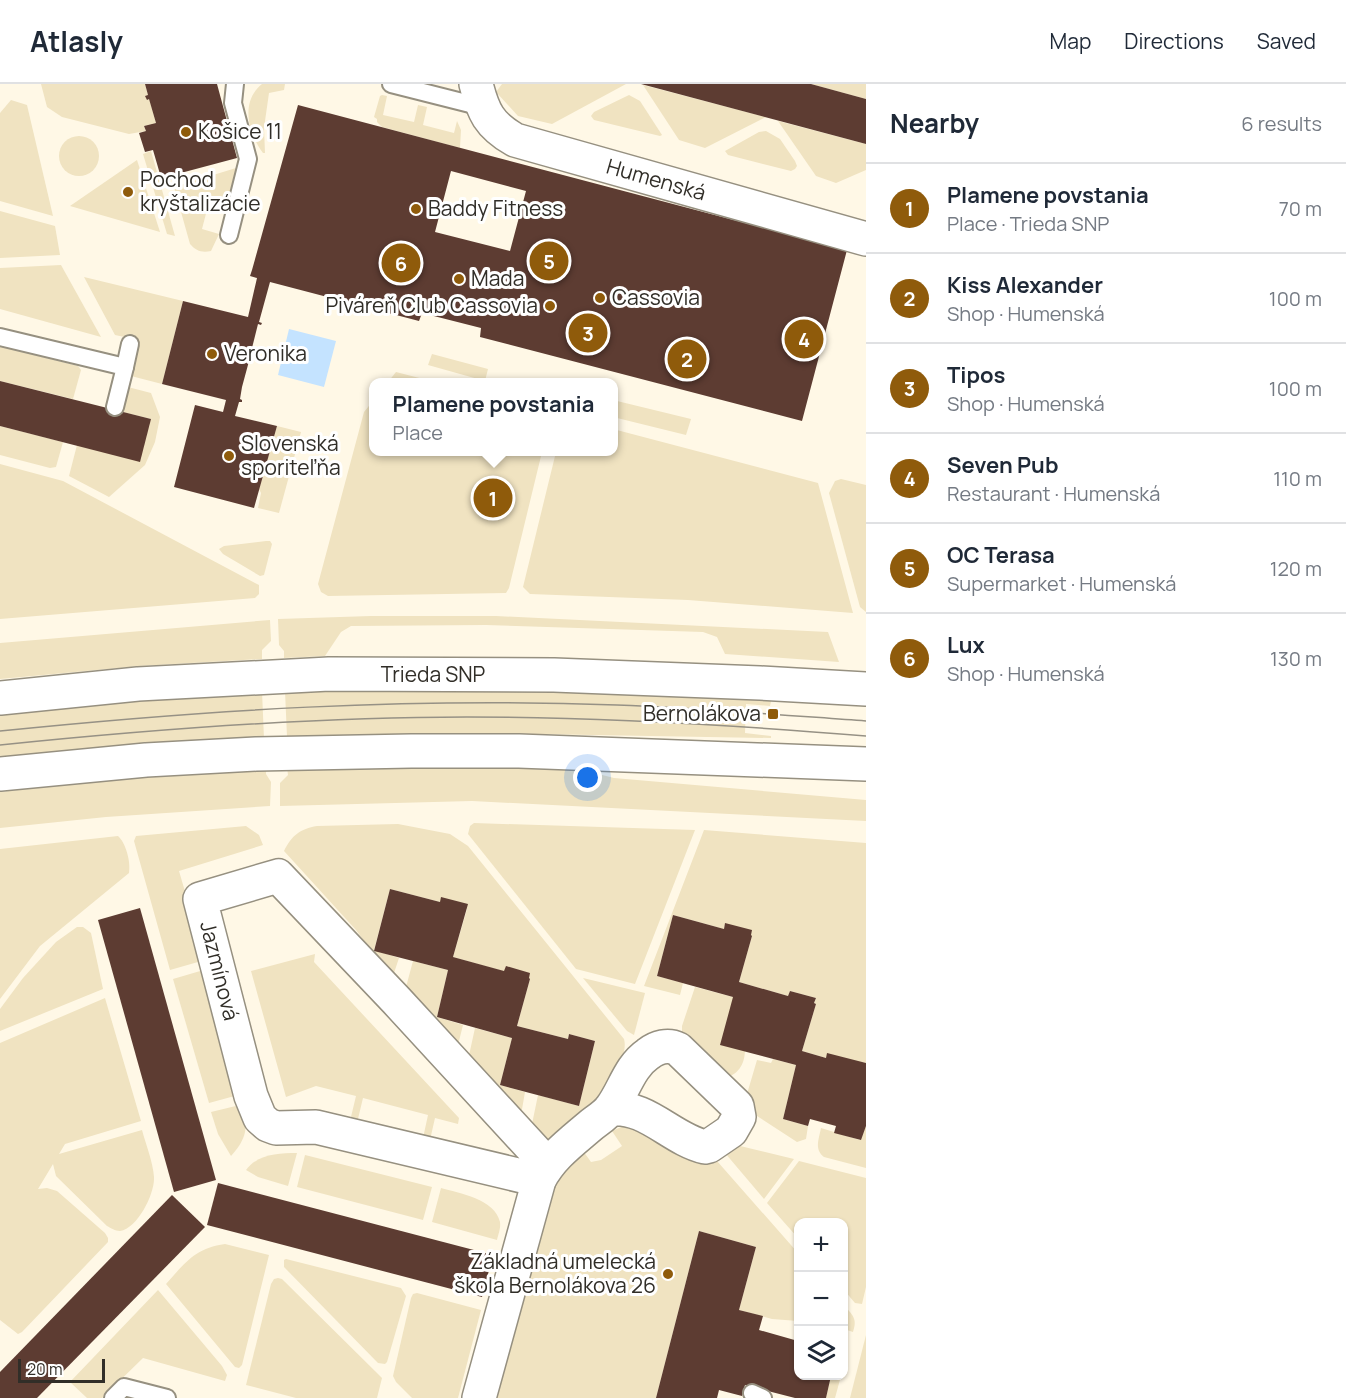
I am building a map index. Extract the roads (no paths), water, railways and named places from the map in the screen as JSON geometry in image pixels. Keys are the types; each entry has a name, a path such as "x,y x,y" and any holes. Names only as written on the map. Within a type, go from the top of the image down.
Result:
{"street":[{"name":"Humenská","path":"479,95 494,125 503,133 522,142 866,239"},
{"name":"Trieda SNP","path":"0,698 138,684 329,674 554,675 866,689"},
{"path":"0,774 146,760 244,754 411,750 519,751 858,766"},
{"name":"Jazmínová","path":"278,876 396,1000 543,1172 316,1127 276,1128 268,1125 260,1118 251,1096 200,899 278,876"},
{"path":"479,1398 543,1172 564,1147 610,1109"}],"lane":[{"path":"229,235 248,159 233,103 234,84"},
{"path":"391,84 479,95"},
{"path":"0,337 125,367"},
{"path":"115,406 130,344"},
{"path":"113,1398 124,1387 167,1398"}],"water":[{"path":"289,329 336,341 324,387 278,375"}],"tram line":[{"path":"0,731 231,711 463,703 648,706 866,721"},
{"path":"0,745 233,725 409,718 517,717 617,720 866,736"}],"place":[{"name":"Košice 11","path":"186,132"},
{"name":"Pochod kryštalizácie","path":"128,192"},
{"name":"Baddy Fitness","path":"416,209"},
{"name":"OC Terasa","path":"549,261"},
{"name":"Lux","path":"401,263"},
{"name":"Mada","path":"459,279"},
{"name":"Cassovia","path":"600,298"},
{"name":"Piváreň Club Cassovia","path":"550,306"},
{"name":"Tipos","path":"588,333"},
{"name":"Seven Pub","path":"804,339"},
{"name":"Veronika","path":"212,354"},
{"name":"Kiss Alexander","path":"687,359"},
{"name":"Slovenská sporiteľňa","path":"229,456"},
{"name":"Plamene povstania","path":"493,498"},
{"name":"Bernolákova","path":"773,714"},
{"name":"Základná umelecká škola Bernolákova 26","path":"668,1274"}]}
